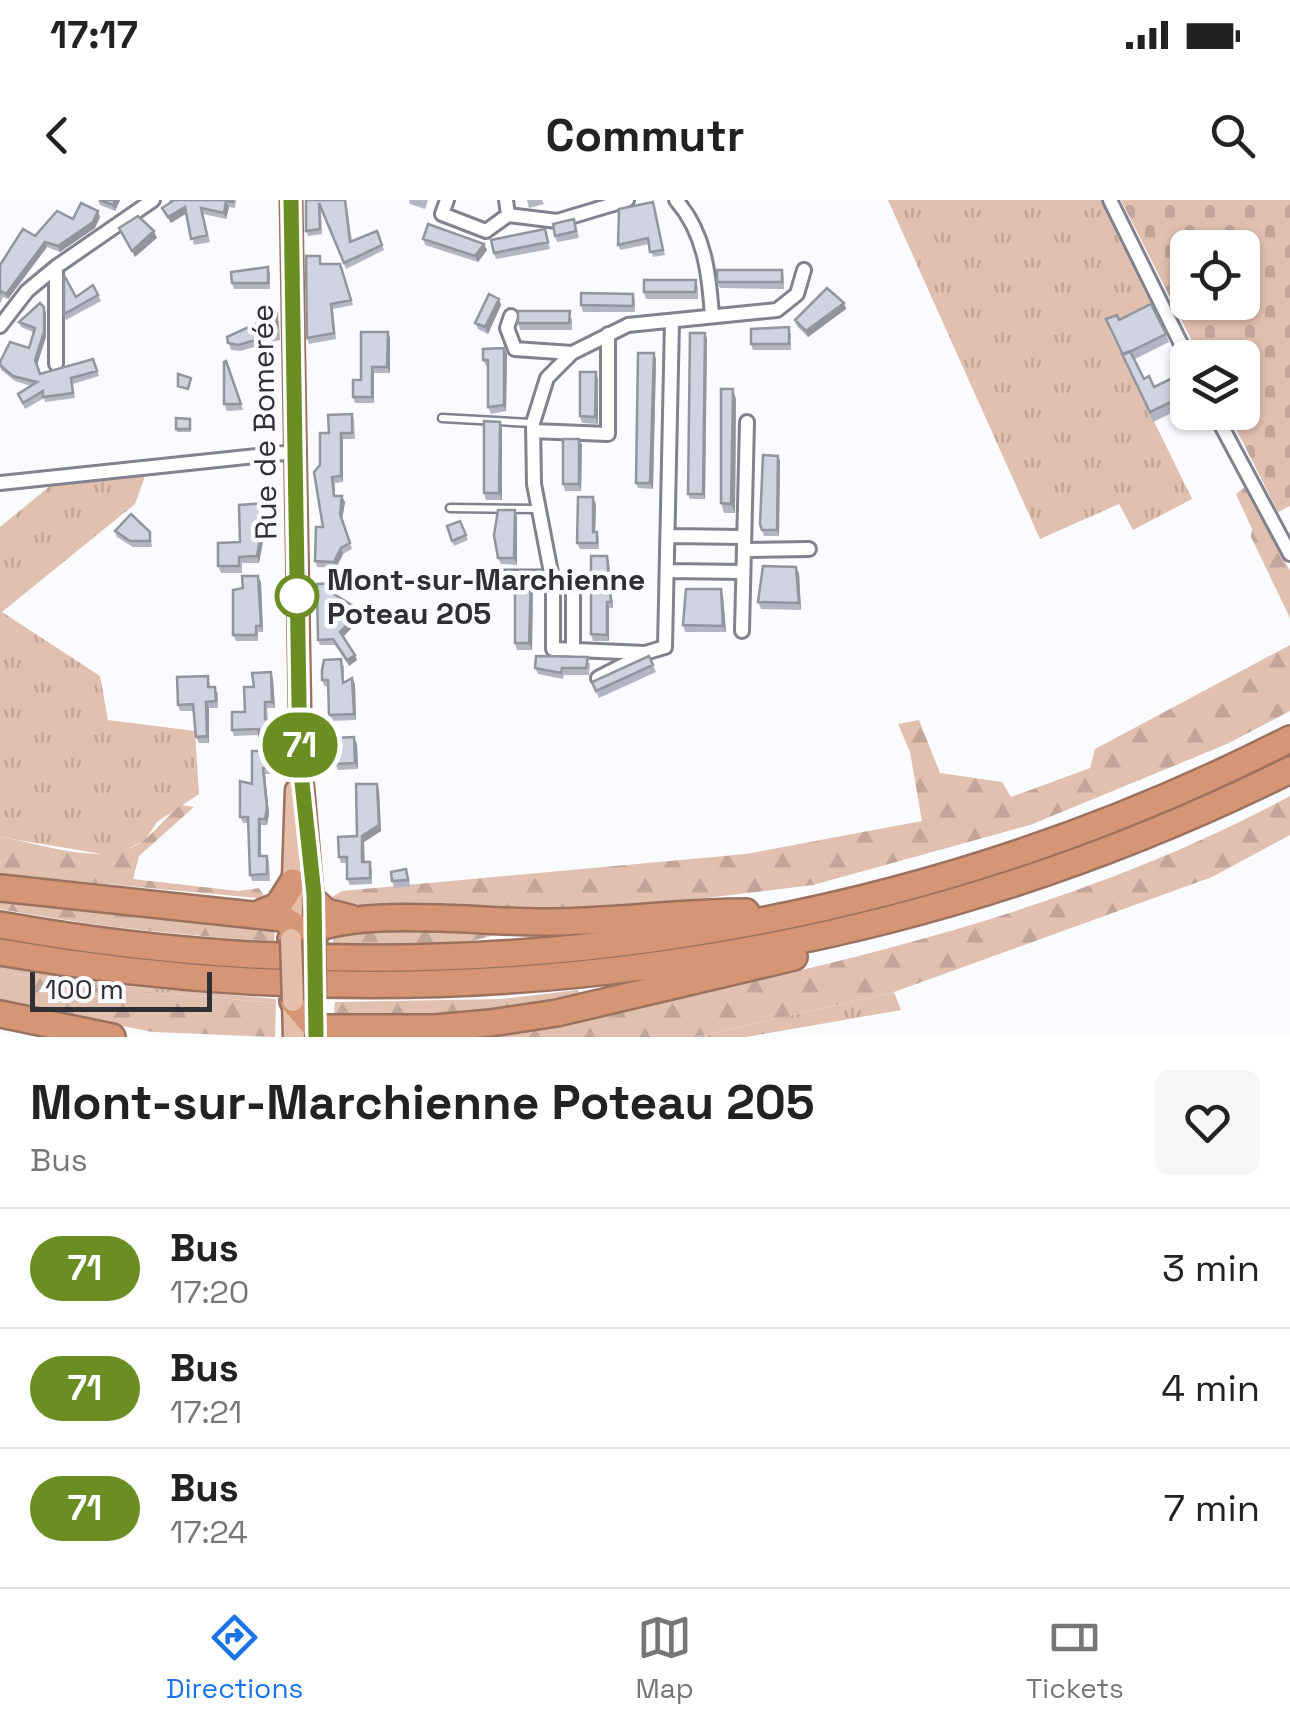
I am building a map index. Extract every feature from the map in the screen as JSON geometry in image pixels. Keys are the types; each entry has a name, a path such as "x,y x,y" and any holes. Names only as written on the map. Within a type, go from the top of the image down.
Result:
{"highway":[{"path":"0,925 218,955 381,960 598,948 811,912 1019,854 1124,816 1290,739"},
{"path":"0,952 218,980 399,986 600,975 818,939 1029,880 1133,840 1290,770"},
{"path":"256,916 278,906 292,882"},
{"path":"0,888 256,916 305,926 355,919 548,922 811,912"},
{"path":"312,1025 435,1028 557,1013 786,962 818,939"},
{"path":"0,1014 112,1037"}],"main road":[{"name":"Rue de Bomerée","path":"291,200 300,764 312,1025"},
{"name":"Rue de Bomerée","path":"300,764 292,882 305,926"}],"street":[{"path":"0,326 28,291 56,267 152,200"},
{"path":"447,200 442,214 486,231 508,215 557,221 627,200"},
{"path":"506,200 508,215"},
{"path":"676,200 692,218 708,267 712,316"},
{"path":"1110,200 1179,340"},
{"path":"56,267 56,364"},
{"path":"645,654 553,649 552,578 539,509 533,427 546,378 572,353 628,325 777,310 797,294 804,270"},
{"path":"512,316 507,328 516,350 572,353"},
{"path":"598,678 666,646 672,321"},
{"path":"533,427 608,434 608,334"},
{"path":"742,631 747,422"},
{"path":"1224,430 1290,554"},
{"path":"0,484 294,452"},
{"path":"669,536 809,549"},
{"path":"669,572 744,572"},
{"path":"552,578 573,584 573,650"}],"lane":[{"path":"442,418 533,427"},
{"path":"450,508 539,509"},
{"path":"482,574 552,578"}],"green space":[{"path":"888,200 1101,200 1155,309 1109,329 1192,499 1133,530 1119,504 1040,539"},
{"path":"1121,200 1290,200 1290,506 1278,512 1237,430 1260,430 1260,340 1191,340 1181,320 1260,320 1260,230 1170,230 1170,297"},
{"path":"145,476 135,504 2,612 100,676 108,720 195,731 199,794 157,822 145,840 114,856 0,837 0,527 50,486"},
{"path":"1246,486 1290,571 1290,618 1251,537 1252,529 1236,494"},
{"path":"1290,645 1290,711 1227,744 1030,825 813,885 614,909 336,909 327,900 342,891 746,854 922,821 910,752 898,724 919,720 940,773 1002,782 1011,797 1090,768 1095,749"},
{"path":"1290,796 1290,835 1212,877 894,992 696,1037 494,1037 800,970 1001,915 1100,882 1196,842"},
{"path":"181,805 194,807 139,856 133,879 238,891 259,888 266,899 0,874 0,837 72,852 125,850 150,835"},
{"path":"0,894 275,924 274,941 34,915 0,909"},
{"path":"334,928 505,931 465,942 401,946 337,944 333,942"},
{"path":"0,967 126,986 276,999 276,1003 94,987 0,971"},
{"path":"0,971 94,987 276,1003 275,1037 153,1032 0,1002"},
{"path":"578,990 581,997 446,1018 334,1016 335,1002 501,999"},
{"path":"894,992 901,1010 746,1037 696,1037"}],"building":[{"path":"171,200 233,200 233,202 226,201 224,213 201,208 207,235 191,239 185,207 168,217 162,208"},
{"path":"306,200 345,200 350,242 377,231 382,245 344,263 319,203 320,229 306,231"},
{"path":"653,202 663,250 650,252 648,238 618,245 619,209"},
{"path":"81,203 98,211 93,222 58,246 45,242 6,294 0,294 0,265 23,229 35,236 57,211 73,219"},
{"path":"138,216 154,231 132,251 119,228"},
{"path":"574,219 576,231 555,236 553,224"},
{"path":"428,224 484,244 475,256 423,239"},
{"path":"545,229 548,242 494,253 491,240"},
{"path":"306,256 320,256 320,264 340,264 351,300 331,304 334,333 307,338"},
{"path":"268,267 268,283 232,283 231,272"},
{"path":"717,270 782,270 782,282 717,282"},
{"path":"64,275 76,297 93,285 98,295 64,314"},
{"path":"644,280 696,280 695,292 644,292"},
{"path":"827,288 844,303 806,331 795,320"},
{"path":"581,293 633,294 633,306 581,305"},
{"path":"489,294 499,299 485,327 475,323"},
{"path":"40,303 44,307 44,332 35,360 40,374 93,359 97,371 71,378 73,393 43,397 43,391 23,403 18,394 37,382 13,376 0,362 10,342 29,348 35,328 19,322"},
{"path":"1151,304 1166,334 1123,355 1106,319 1117,315 1119,320"},
{"path":"518,311 570,311 569,323 518,323"},
{"path":"277,314 277,334 238,345 228,343 227,337"},
{"path":"789,327 789,344 751,344 751,329"},
{"path":"361,332 388,332 387,367 372,367 372,397 353,397 353,380 361,380"},
{"path":"690,333 705,333 703,494 688,494"},
{"path":"504,348 504,405 488,407 488,360 483,360 483,349"},
{"path":"1130,351 1144,379 1149,376 1154,387 1170,379 1170,403 1150,412 1122,354"},
{"path":"638,353 654,353 650,483 636,483"},
{"path":"226,361 241,404 224,404"},
{"path":"580,372 596,372 595,417 580,416"},
{"path":"178,374 191,378 188,389 178,386"},
{"path":"721,389 733,389 731,504 721,503"},
{"path":"352,414 352,433 341,433 341,476 332,477 334,496 342,496 340,514 350,543 341,548 334,562 315,561 316,527 323,527 314,472 320,465 320,433 329,433 328,415"},
{"path":"176,418 190,419 190,429 176,429"},
{"path":"484,421 500,422 499,493 484,493"},
{"path":"563,439 579,439 579,484 563,484"},
{"path":"763,455 778,456 777,530 762,530 760,524"},
{"path":"578,497 593,497 593,532 597,532 597,543 577,543"},
{"path":"266,503 257,556 239,557 239,566 218,566 218,543 240,542 239,505"},
{"path":"498,510 515,510 514,558 498,558 494,535"},
{"path":"131,514 150,532 150,541 130,541 115,531"},
{"path":"460,521 466,535 452,541 447,526"},
{"path":"591,556 607,556 611,602 607,602 607,635 591,634"},
{"path":"763,566 796,567 799,603 758,602"},
{"path":"515,575 531,575 529,643 515,643"},
{"path":"242,576 258,576 261,626 256,626 256,635 233,635 233,590 243,588"},
{"path":"334,583 334,594 361,611 340,632 355,655 347,660 333,639 318,640 317,584"},
{"path":"686,589 721,589 723,626 683,625"},
{"path":"536,656 588,657 586,668 562,668 561,673 535,668"},
{"path":"649,656 653,665 596,691 592,682"},
{"path":"341,659 343,683 352,678 354,714 329,715 328,680 322,680 324,660"},
{"path":"271,672 272,702 265,702 265,719 271,721 270,768 263,768 267,808 265,819 259,819 259,856 267,856 267,874 250,875 248,817 240,817 240,781 252,784 252,751 260,751 259,729 232,730 232,712 245,712 244,687 254,687 252,673"},
{"path":"208,676 208,687 215,687 216,701 206,702 207,736 196,737 193,704 178,705 177,677"},
{"path":"354,737 355,763 335,764 335,738"},
{"path":"356,784 377,784 379,825 362,836 362,862 370,862 370,878 347,879 347,857 339,857 338,837 357,836"},
{"path":"406,869 408,880 392,881 391,872"}],"bus line":[{"name":"71","path":"291,200 300,764 314,894 316,1037"}],"place":[{"name":"Mont-sur-Marchienne Poteau 205","path":"297,596"}]}
